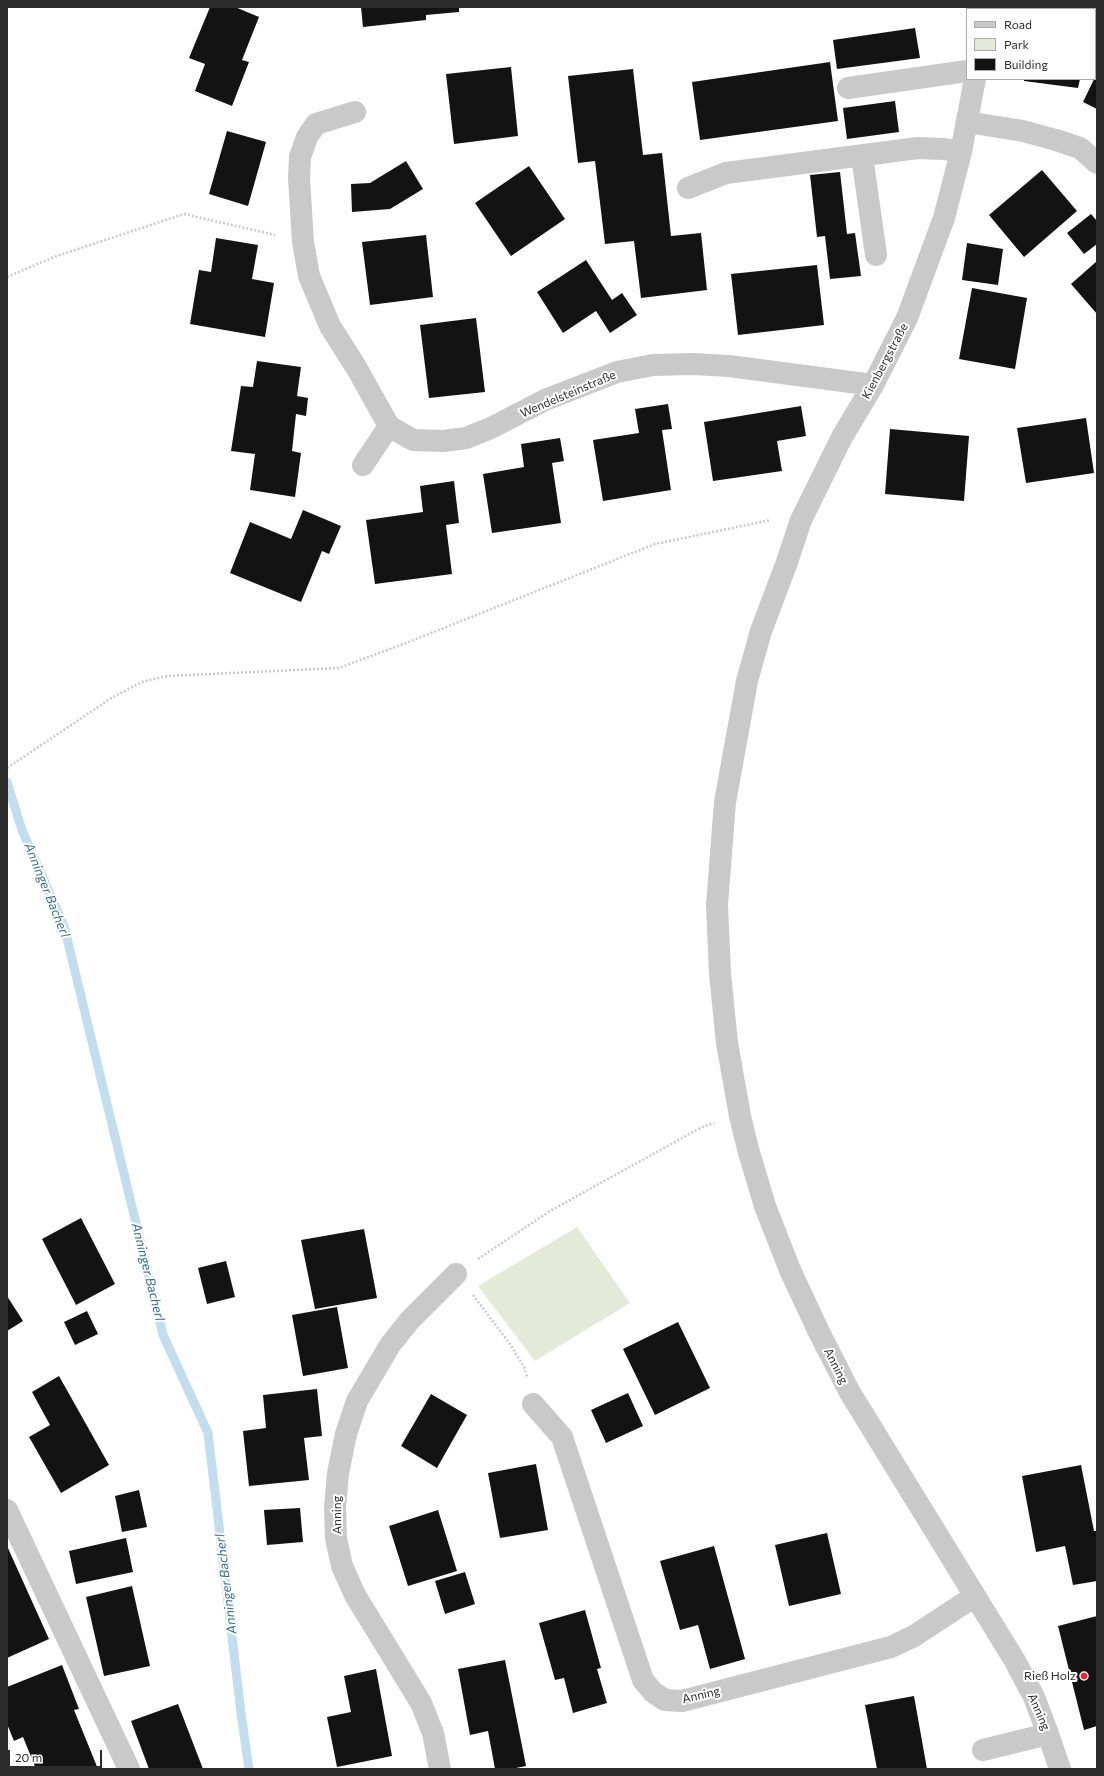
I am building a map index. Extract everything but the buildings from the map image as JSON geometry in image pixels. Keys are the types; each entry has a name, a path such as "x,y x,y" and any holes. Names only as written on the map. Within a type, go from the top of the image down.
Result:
{"street":[{"path":"848,88 966,71"},
{"name":"Kienbergstraße","path":"787,562 801,520 842,437 873,384 908,318 944,218 961,152 975,80"},
{"path":"354,112 316,124 307,137 300,157 299,178 303,242 309,276 330,326 356,367 388,426 363,465"},
{"path":"967,122 1023,131 1056,140 1080,148 1097,164"},
{"path":"688,188 726,173 918,148 944,149 961,152"},
{"path":"862,156 876,255"},
{"name":"Wendelsteinstraße","path":"388,426 413,440 443,442 466,438 491,428 545,400 617,372 653,365 693,364 729,366 873,384"},
{"name":"Anning","path":"787,562 761,631 747,681 725,802 720,854 717,904 720,974 727,1043 740,1116 765,1206 790,1270 818,1330 849,1391 1015,1661 1034,1697 1060,1769"},
{"name":"Anning","path":"440,1769 433,1733 421,1703 356,1595 342,1566 336,1538 335,1508 338,1473 346,1434 357,1401 373,1372 390,1346 410,1320 456,1274"},
{"name":"Anning","path":"533,1404 562,1437 643,1680 653,1692 665,1700 682,1701 891,1647 914,1636 975,1596"},
{"path":"7,1510 129,1769"},
{"path":"983,1750 1048,1734"}],"path":[{"path":"7,277 54,257 184,214 303,242"},
{"path":"9,767 113,697 142,682 167,676 338,668 413,640 655,544 786,518 794,517 801,520"},
{"path":"533,1404 524,1366 510,1344 456,1274 550,1211 702,1127 740,1116"}],"green space":[{"path":"577,1227 630,1303 535,1361 478,1286"}],"waterway":[{"name":"Anninger Bacherl","path":"7,782 22,830 64,926 163,1335 208,1433 249,1769"}],"place":[{"name":"Rieß Holz","path":"1084,1676"}]}
